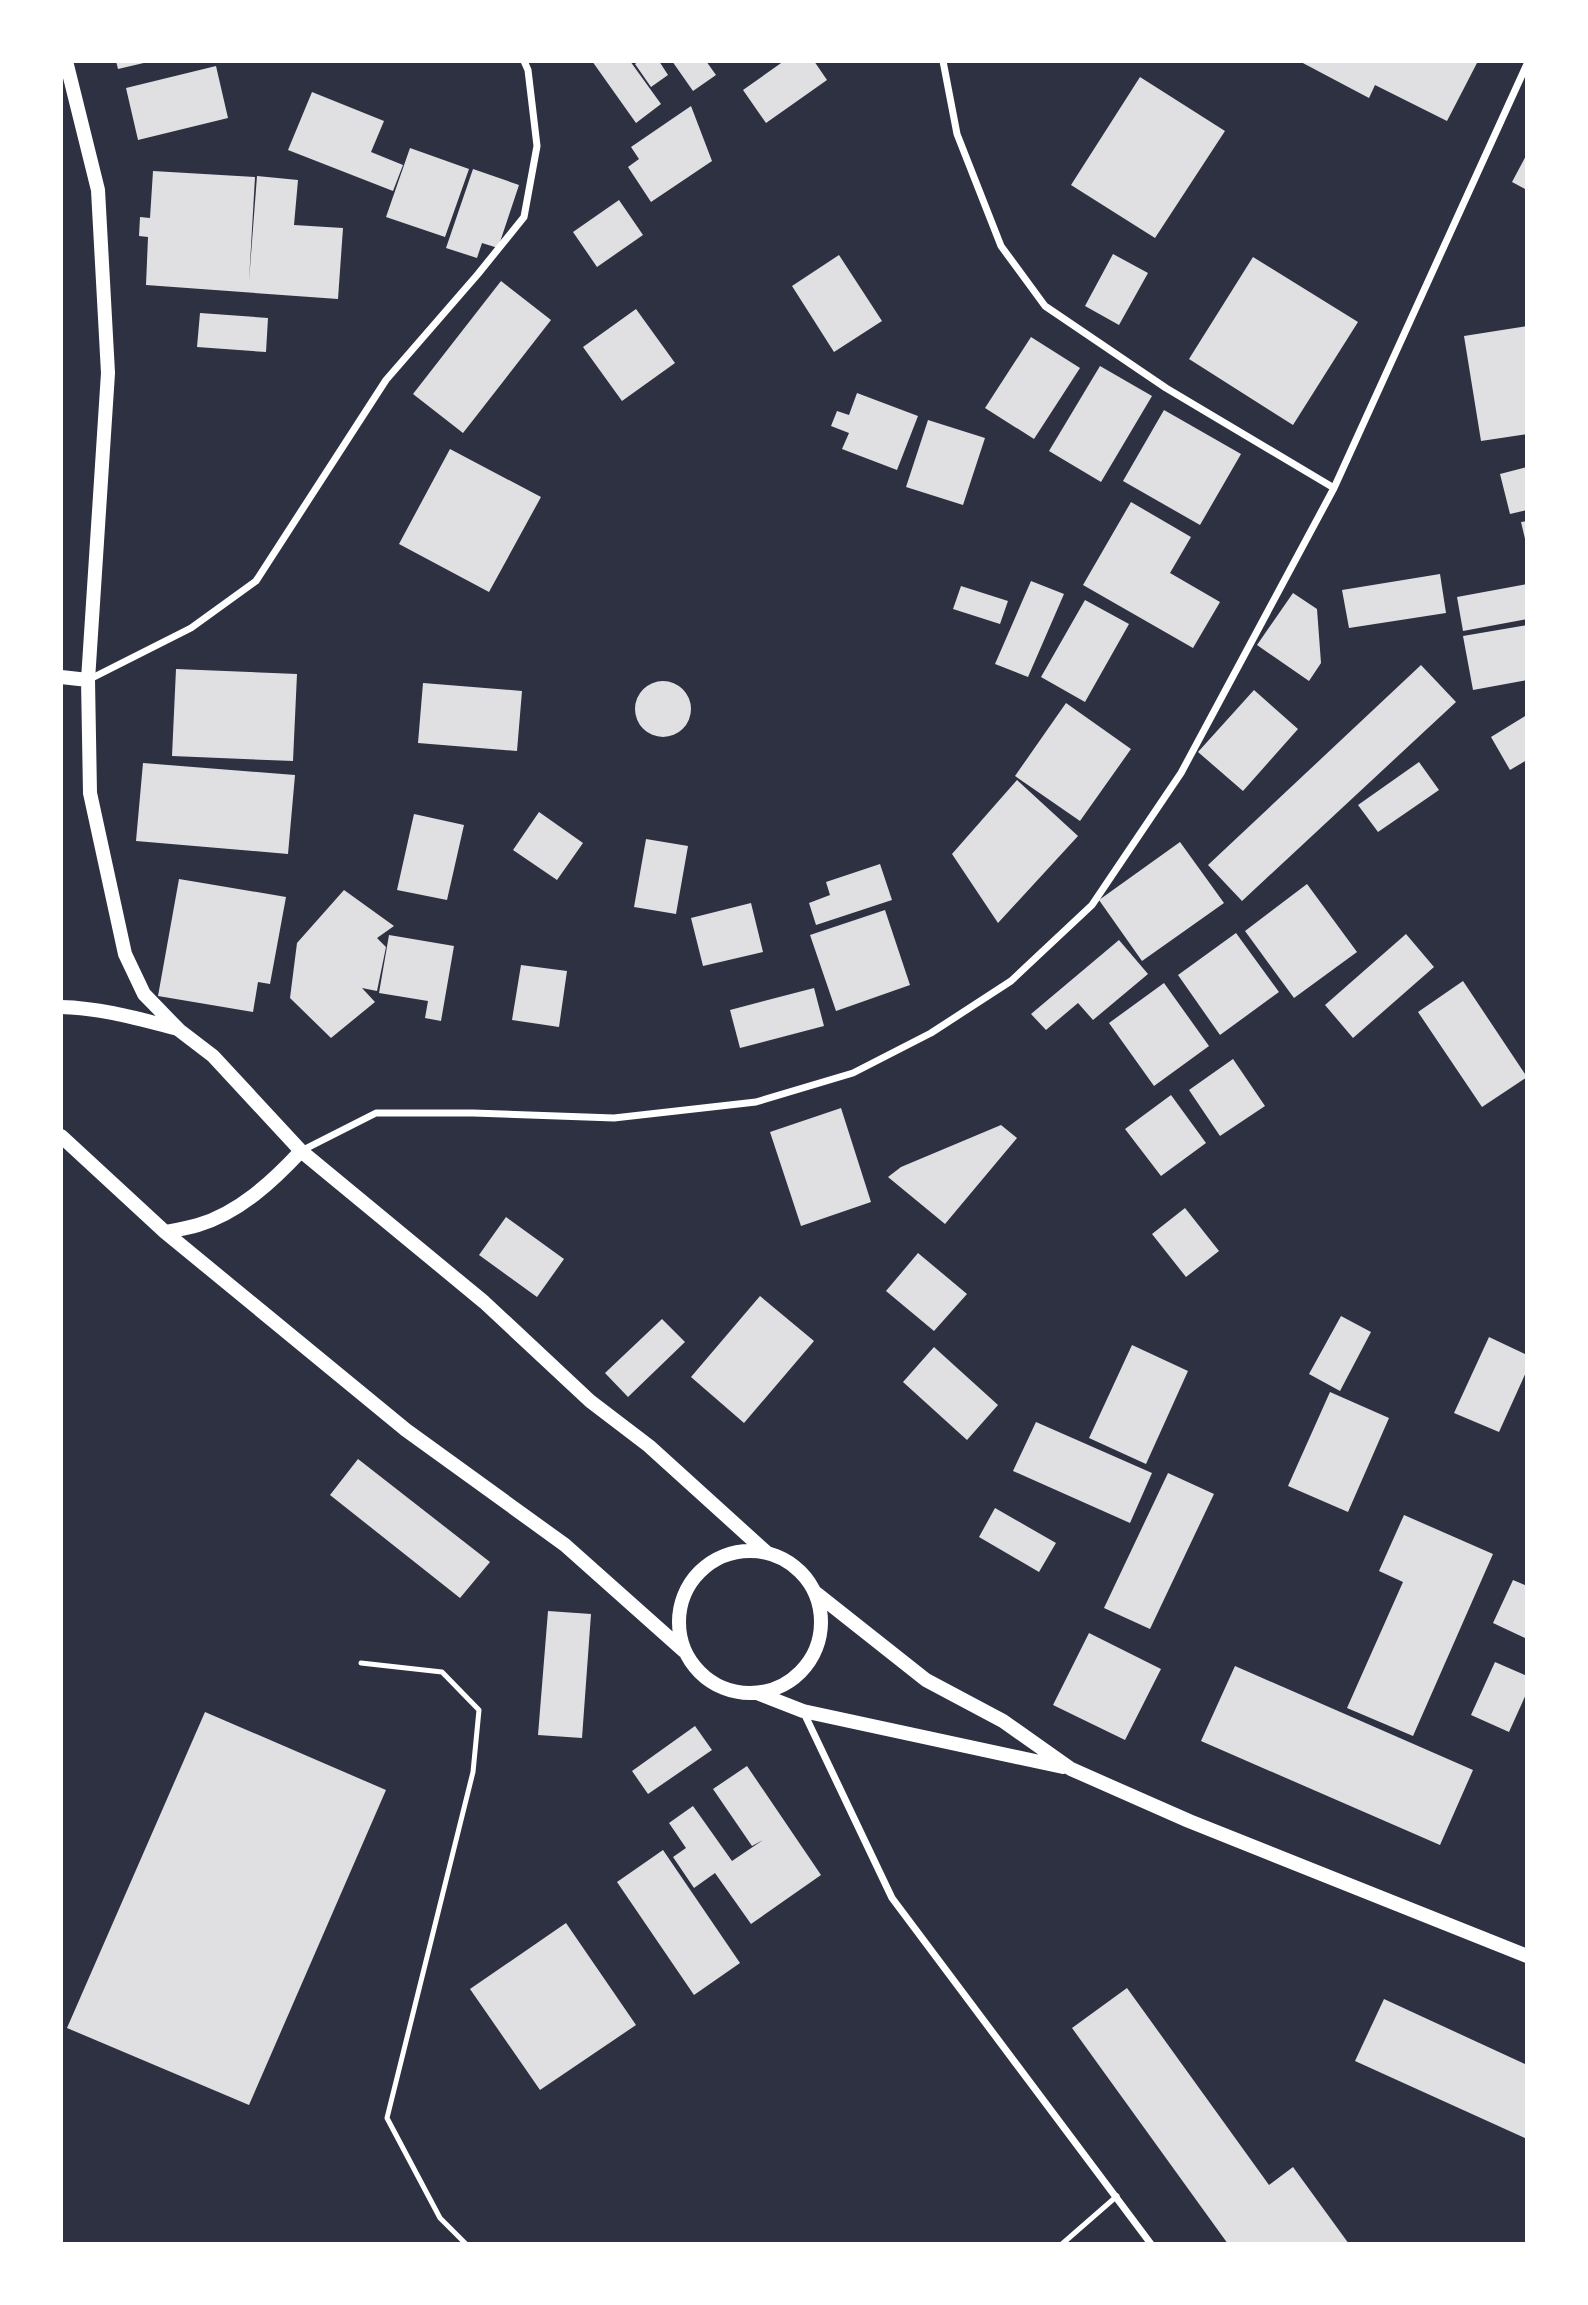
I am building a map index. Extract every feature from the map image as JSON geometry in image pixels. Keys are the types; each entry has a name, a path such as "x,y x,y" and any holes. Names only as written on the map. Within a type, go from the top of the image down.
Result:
{"main road":[{"path":"66,61 98,190 108,373 88,680 90,793 125,954 144,994 179,1030 213,1056 301,1151 485,1302 590,1401 649,1446 766,1552"},
{"path":"61,677 88,680"},
{"path":"61,1007 120,1014 179,1030"},
{"path":"61,1136 165,1232 407,1430 565,1545 684,1651 696,1670 713,1684 734,1692 757,1693 778,1688 798,1676 812,1658 820,1638 821,1615 816,1593"},
{"path":"165,1232 200,1225 239,1206 274,1179 301,1151"},
{"path":"684,1651 678,1629 680,1606 688,1586 702,1568 722,1556 743,1551 766,1552 786,1560 804,1575 816,1593 926,1679 1003,1721 1071,1769 1189,1821 1527,1956"},
{"path":"757,1693 803,1711 1071,1769"}],"street":[{"path":"88,680 191,628 256,581 386,380 524,217 537,146 524,61"},
{"path":"943,61 957,134 1001,246 1045,306 1166,388 1334,488"},
{"path":"301,1151 376,1113 473,1112 614,1118 756,1102 853,1073 931,1033 1011,981 1092,905 1181,772 1334,488 1527,64"},
{"path":"803,1711 892,1898 1151,2244"}],"lane":[{"path":"361,1663 442,1672 479,1710 474,1772 387,2118 440,2218 466,2244"},
{"path":"1062,2244 1117,2196"}],"building":[{"path":"116,61 148,61 148,62 118,69"},
{"path":"592,61 630,61 661,104 636,123"},
{"path":"639,61 659,61 668,75 651,87 635,64"},
{"path":"672,61 706,61 716,75 693,91"},
{"path":"784,61 814,61 827,80 766,123 743,90"},
{"path":"1299,61 1478,61 1447,121 1375,85 1369,98"},
{"path":"216,66 228,118 138,140 126,88"},
{"path":"1140,77 1225,131 1155,238 1071,185"},
{"path":"312,92 384,121 371,152 403,165 393,191 288,150"},
{"path":"691,106 712,161 651,202 628,167 639,159 631,147"},
{"path":"410,148 469,169 445,237 386,217"},
{"path":"1527,154 1527,190 1512,182"},
{"path":"473,169 519,185 498,248 482,243 477,258 446,248"},
{"path":"153,171 255,177 249,281 257,176 298,180 294,225 343,228 338,299 146,285 148,237 139,236 140,217 150,218"},
{"path":"619,200 643,235 597,267 573,232"},
{"path":"1113,254 1148,273 1119,325 1085,306"},
{"path":"839,255 882,321 834,352 792,286"},
{"path":"1253,257 1358,322 1293,425 1189,359"},
{"path":"501,281 551,320 463,433 413,394"},
{"path":"636,309 675,363 622,401 583,347"},
{"path":"200,313 268,318 266,352 197,347"},
{"path":"1527,326 1527,434 1481,441 1464,336"},
{"path":"1031,337 1080,368 1034,439 985,408"},
{"path":"1100,366 1152,396 1101,482 1049,451"},
{"path":"857,393 918,416 897,470 842,449 849,433 831,426 837,411 849,415"},
{"path":"1164,410 1241,454 1200,525 1123,481"},
{"path":"928,420 985,438 963,505 906,487"},
{"path":"450,449 541,497 489,592 399,544"},
{"path":"1527,467 1527,510 1510,514 1500,474"},
{"path":"1131,502 1191,537 1170,573 1220,602 1193,648 1083,585"},
{"path":"1527,521 1527,543 1526,543 1521,522"},
{"path":"1440,574 1446,613 1349,628 1342,590"},
{"path":"1031,581 1064,594 1028,677 995,664"},
{"path":"1527,584 1527,619 1463,631 1457,597"},
{"path":"961,586 1008,601 1000,624 953,609"},
{"path":"1293,593 1317,609 1321,663 1309,681 1257,645"},
{"path":"1085,600 1129,624 1085,702 1041,677"},
{"path":"1527,625 1527,680 1473,690 1463,636"},
{"path":"1421,665 1456,702 1242,901 1208,865"},
{"path":"176,669 297,674 293,761 172,756"},
{"path":"663,681 674,683 683,689 689,698 689,720 683,729 674,735 663,737 652,735 643,729 637,720 635,709 637,698 643,689 652,683"},
{"path":"423,683 522,691 517,751 418,743"},
{"path":"1254,690 1298,729 1243,791 1198,752"},
{"path":"1066,703 1131,749 1080,821 1015,776"},
{"path":"1527,715 1527,760 1510,770 1491,737"},
{"path":"1419,762 1439,790 1378,832 1358,805"},
{"path":"143,763 295,775 288,854 136,841"},
{"path":"1017,780 1078,836 998,923 952,854"},
{"path":"539,812 583,843 557,880 513,850"},
{"path":"414,814 464,825 447,900 397,890"},
{"path":"646,839 688,846 676,914 634,907"},
{"path":"1180,842 1224,903 1142,961 1099,900"},
{"path":"880,864 892,900 816,925 809,903 830,895 826,882"},
{"path":"179,879 286,897 270,984 258,982 253,1012 158,996"},
{"path":"1307,884 1357,952 1294,998 1245,931"},
{"path":"344,890 394,926 377,938 386,947 377,991 362,988 375,1002 331,1038 290,998 297,943"},
{"path":"751,903 763,952 703,966 691,918"},
{"path":"885,910 910,985 836,1011 810,935"},
{"path":"1236,933 1279,992 1220,1035 1178,975"},
{"path":"1406,934 1434,967 1353,1038 1325,1005"},
{"path":"389,935 454,946 441,1021 425,1018 428,1001 379,993"},
{"path":"1119,940 1148,974 1093,1020 1078,1003 1046,1030 1031,1014"},
{"path":"521,965 567,971 559,1027 512,1020"},
{"path":"1463,981 1527,1077 1482,1107 1418,1012"},
{"path":"1164,983 1209,1046 1154,1086 1109,1023"},
{"path":"814,988 824,1026 740,1048 730,1010"},
{"path":"1233,1059 1265,1106 1220,1136 1189,1090"},
{"path":"1171,1095 1206,1143 1161,1176 1125,1129"},
{"path":"841,1108 871,1202 801,1226 770,1132"},
{"path":"1001,1125 1017,1138 945,1224 888,1177 901,1167"},
{"path":"1185,1208 1219,1251 1186,1277 1152,1234"},
{"path":"506,1217 564,1259 537,1297 479,1255"},
{"path":"918,1253 967,1294 934,1331 886,1291"},
{"path":"760,1296 814,1341 744,1423 691,1377"},
{"path":"1341,1316 1371,1332 1340,1391 1309,1374"},
{"path":"662,1319 685,1342 628,1397 605,1373"},
{"path":"1489,1337 1527,1355 1527,1370 1499,1432 1454,1413"},
{"path":"1132,1345 1188,1371 1146,1464 1089,1438"},
{"path":"934,1347 998,1405 967,1440 903,1382"},
{"path":"1330,1392 1389,1418 1348,1512 1288,1486"},
{"path":"1036,1422 1152,1473 1130,1523 1013,1471"},
{"path":"358,1459 490,1562 460,1598 330,1495"},
{"path":"1168,1473 1214,1494 1150,1629 1104,1608"},
{"path":"995,1508 1056,1543 1039,1572 979,1537"},
{"path":"1404,1515 1493,1554 1413,1736 1347,1708 1403,1582 1379,1571"},
{"path":"1513,1580 1527,1586 1527,1639 1493,1623"},
{"path":"548,1611 591,1614 582,1738 538,1735"},
{"path":"1089,1633 1161,1669 1125,1740 1053,1705"},
{"path":"1495,1662 1527,1676 1527,1692 1509,1732 1471,1715"},
{"path":"1235,1666 1473,1770 1440,1845 1201,1741"},
{"path":"205,1712 386,1790 249,2105 67,2028"},
{"path":"695,1726 712,1750 648,1794 632,1771"},
{"path":"747,1766 821,1875 751,1924 715,1873 694,1888 673,1857 686,1848 669,1823 693,1806 732,1861 763,1840 752,1846 713,1789"},
{"path":"663,1850 740,1963 694,1995 617,1882"},
{"path":"566,1923 636,2025 540,2090 470,1989"},
{"path":"1127,1988 1269,2185 1293,2167 1349,2244 1228,2244 1072,2028"},
{"path":"1384,1999 1527,2065 1527,2139 1355,2061"}]}
